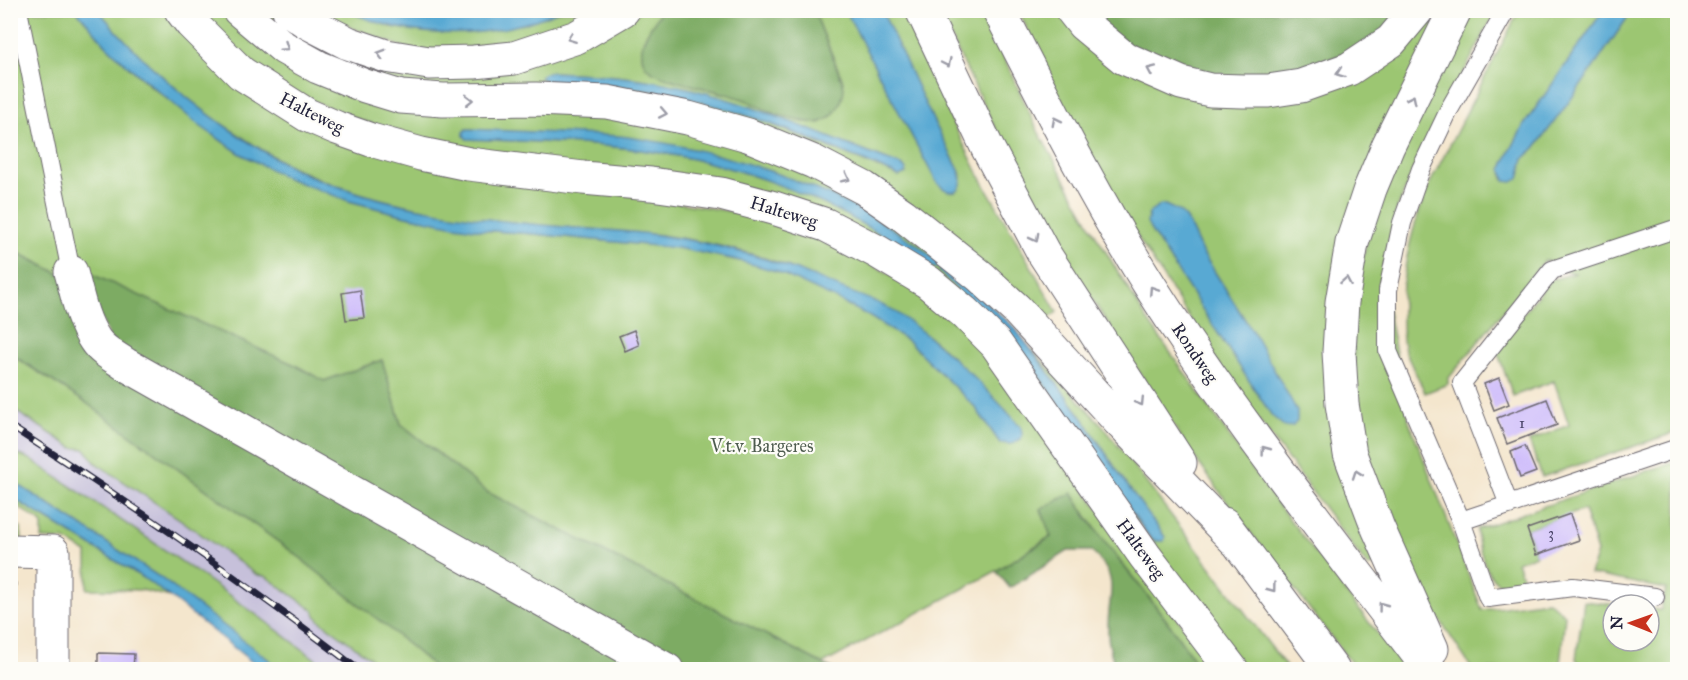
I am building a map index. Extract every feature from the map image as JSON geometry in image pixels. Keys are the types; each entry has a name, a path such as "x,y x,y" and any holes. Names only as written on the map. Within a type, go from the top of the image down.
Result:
{"main road":[{"name":"Halteweg","path":"181,10 241,73 307,115 337,128 422,154 469,164 721,194 826,225 928,282 965,313 996,344 1145,556 1232,669"},
{"path":"239,10 284,48 318,68 400,97 443,100 536,99 618,104 688,118 748,135 814,162 864,188 903,214 1016,309 1119,421 1236,541"},
{"path":"289,10 348,43 386,56 440,63 514,58 577,37 622,10"},
{"path":"922,10 987,147 1043,252 1176,458 1333,669"},
{"name":"Rondweg","path":"999,10 1082,171 1151,288 1217,386 1430,669"},
{"path":"1072,10 1083,24 1124,58 1181,83 1210,90 1268,91 1301,86 1349,69 1391,41 1417,10"},
{"path":"1441,669 1378,528 1350,454 1342,404 1339,352 1342,302 1352,243 1370,189 1388,146 1455,10"},
{"path":"71,272 87,324 95,341 125,364 667,669"},
{"path":"10,551 53,552 53,669"}],"lane":[{"path":"18,10 71,272"},
{"path":"1506,10 1450,108 1421,169 1402,223 1388,290 1388,351 1461,521 1488,598 1573,587 1622,593"},
{"path":"1509,505 1462,383 1552,270 1677,228"},
{"path":"1461,521 1677,448"}],"shaded area":[{"path":"10,408 73,448 82,448 89,452 93,460 103,468 181,520 257,575 265,576 314,610 319,620 385,669 328,669 196,572 30,459 11,451"}],"green space":[{"name":"V.t.v. Bargeres","path":"10,11 77,11 106,45 149,85 217,138 241,154 349,201 406,216 481,230 677,248 753,264 809,285 867,315 907,340 975,407 1000,443 1007,411 943,348 919,330 845,291 768,259 707,243 661,235 548,226 456,215 396,203 337,185 276,158 224,126 167,81 99,11 166,11 240,84 585,187 775,219 903,280 981,345 1209,662 1210,669 1199,669 1185,646 1102,538 1072,493 1041,509 1051,536 996,571 823,664 487,492 401,424 382,360 324,381 293,364 68,278 11,249"},
{"path":"193,11 224,11 290,65 695,130 823,178 952,264 1104,427 1288,669 1245,669 1089,456 865,233 423,145 283,89","holes":["467,129 624,137 734,160 773,172 828,194 940,266 931,267 878,233 824,204 767,180 706,162 618,147 467,139 464,136","1025,358 1041,362 1082,417 1164,537 1156,541 1148,535"]},
{"path":"250,11 272,11 287,21 369,62 611,31 640,11 661,11 643,41 668,79 750,101 774,114 803,122 820,123 834,114 843,81 814,11 846,11 936,181 947,190 955,191 962,178 959,170 882,11 903,11 978,173 1057,312 1042,323 794,145 372,80","holes":["551,72 607,75 688,88 753,108 903,166 906,173 899,176 757,119 714,105 658,92 618,86 572,83"]},
{"path":"308,11 347,11 391,27 425,32 466,33 524,23 559,11 604,11 544,41 416,52"},
{"path":"407,11 504,11 444,15"},
{"path":"661,11 814,11 844,86 839,106 827,119 809,122 775,114 740,98 678,81 649,70 642,58 643,43"},
{"path":"938,11 982,11 1038,131 1097,237 1146,318 1270,494 1405,669 1356,669 1190,451 1036,212"},
{"path":"1019,11 1445,11 1340,257 1379,561 1368,567 1229,380 1110,194 1040,58","holes":["1165,205 1182,214 1202,252 1254,334 1297,411 1272,416 1150,229"]},
{"path":"1083,11 1407,11 1367,46 1259,83 1159,66"},
{"path":"1466,11 1496,11 1413,169 1395,215 1382,281 1409,421 1482,610 1548,601 1565,615 1560,664 1564,669 1472,669 1426,599 1360,454 1351,305 1384,174"},
{"path":"1519,11 1603,11 1524,125 1504,163 1503,179 1519,178 1524,158 1535,148 1632,11 1677,11 1677,432 1542,477 1529,441 1569,425 1554,381 1513,396 1496,348 1550,280 1576,273 1566,271 1545,260 1448,379 1448,384 1425,393 1405,351 1402,331 1403,284 1408,249 1424,199 1430,183"},
{"path":"10,249 68,278 82,326 655,669 437,669 302,559 85,402 11,354"},
{"path":"80,269 293,364 324,381 382,360 401,424 487,492 833,669 677,669 115,351"},
{"path":"10,354 85,402 302,559 437,669 385,669 319,620 313,610 265,576 257,575 181,520 98,465 85,449 73,448 11,408"},
{"path":"10,451 30,459 144,536 256,614 328,669 281,669 161,578 11,480"},
{"path":"1677,461 1677,669 1584,669 1576,659 1584,601 1601,603 1601,653 1661,653 1661,610 1666,589 1590,574 1597,552 1584,510 1527,529 1536,555 1517,562 1525,585 1510,586 1494,580 1484,562 1477,529"},
{"path":"1072,493 1102,538 1185,646 1199,669 1116,669 1108,633 1110,578 1101,561 1091,551 1068,551 1010,588 996,571 1051,537 1041,509"},
{"path":"11,497 142,577 170,597 142,590 87,589 87,553 65,540 42,539 42,523 11,502"},
{"path":"10,518 21,528 22,540 11,540"}],"water":[{"path":"77,11 99,11 167,80 204,111 244,139 291,167 337,186 398,203 460,215 650,234 712,245 776,263 891,309 931,338 992,396 1021,427 1021,439 1011,444 1000,443 975,407 907,340 867,315 776,271 733,259 677,248 455,226 349,201 287,178 241,154 200,126 127,65 106,45"},
{"path":"347,11 407,11 445,16 504,11 559,11 507,28 453,34 399,28"},
{"path":"846,11 882,11 959,170 961,184 956,191 946,190 936,181"},
{"path":"1603,11 1632,11 1535,148 1524,158 1519,178 1513,182 1505,181 1502,170 1504,163 1524,125"},
{"path":"551,72 637,79 715,95 903,166 906,173 899,176 780,127 719,107 643,90 547,81 540,78 543,74"},
{"path":"467,129 621,136 737,160 809,186 877,219 941,264 937,268 931,267 878,233 824,204 767,180 706,162 617,147 467,139 464,132"},
{"path":"1161,205 1182,214 1189,224 1202,252 1254,334 1297,411 1297,421 1293,426 1285,427 1272,416 1150,229 1147,223 1149,213"},
{"path":"945,266 1014,327 1082,417 1124,481 1165,537 1164,541 1156,541 1148,535 1025,358 939,271"},
{"path":"11,480 161,578 281,669 261,669 142,577 11,497"}],"building":[{"path":"360,290 364,318 346,320 342,293"},
{"path":"634,330 639,345 625,351 619,336"},
{"path":"1499,378 1509,404 1494,410 1484,384"},
{"path":"1547,399 1557,425 1507,444 1497,418"},
{"path":"1525,446 1536,472 1520,478 1511,452"},
{"path":"1570,514 1579,540 1536,555 1527,529"},
{"path":"10,583 16,583 16,643 10,643"},
{"path":"98,653 134,654 133,670 98,670"}],"railway":[{"path":"10,426 188,544 359,670"}]}
